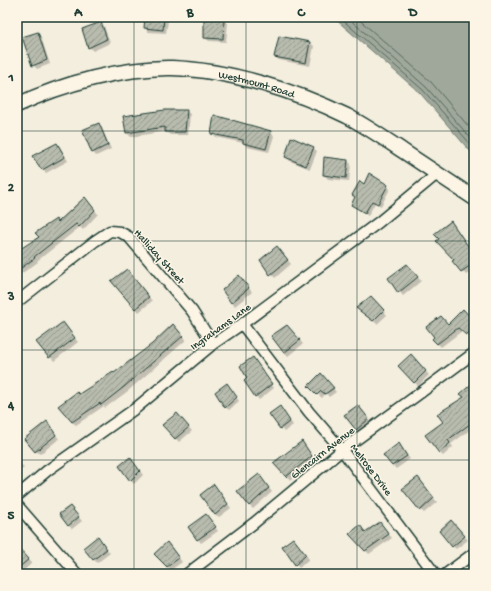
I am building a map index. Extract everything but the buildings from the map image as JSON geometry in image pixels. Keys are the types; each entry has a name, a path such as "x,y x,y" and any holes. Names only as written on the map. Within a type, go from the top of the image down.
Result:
{"main road":[{"name":"Westmount Road","path":"17,105 90,80 119,73 149,69 172,68 241,78 278,88 314,101 348,117 386,139 474,198"}],"street":[{"name":"Ingrahams Lane","path":"17,496 48,470 136,408 213,344 379,222 437,174"},
{"name":"Halliday Street","path":"17,302 95,241 110,231 120,232 129,237 192,311 213,344"},
{"name":"Melrose Drive","path":"242,324 309,412 342,450 434,574"},
{"name":"Glencairn Avenue","path":"187,574 254,523 342,450 474,353"},
{"path":"17,505 77,574"},
{"path":"446,574 474,553"}],"water":[{"path":"333,17 474,17 474,153 469,150 420,93"}]}
